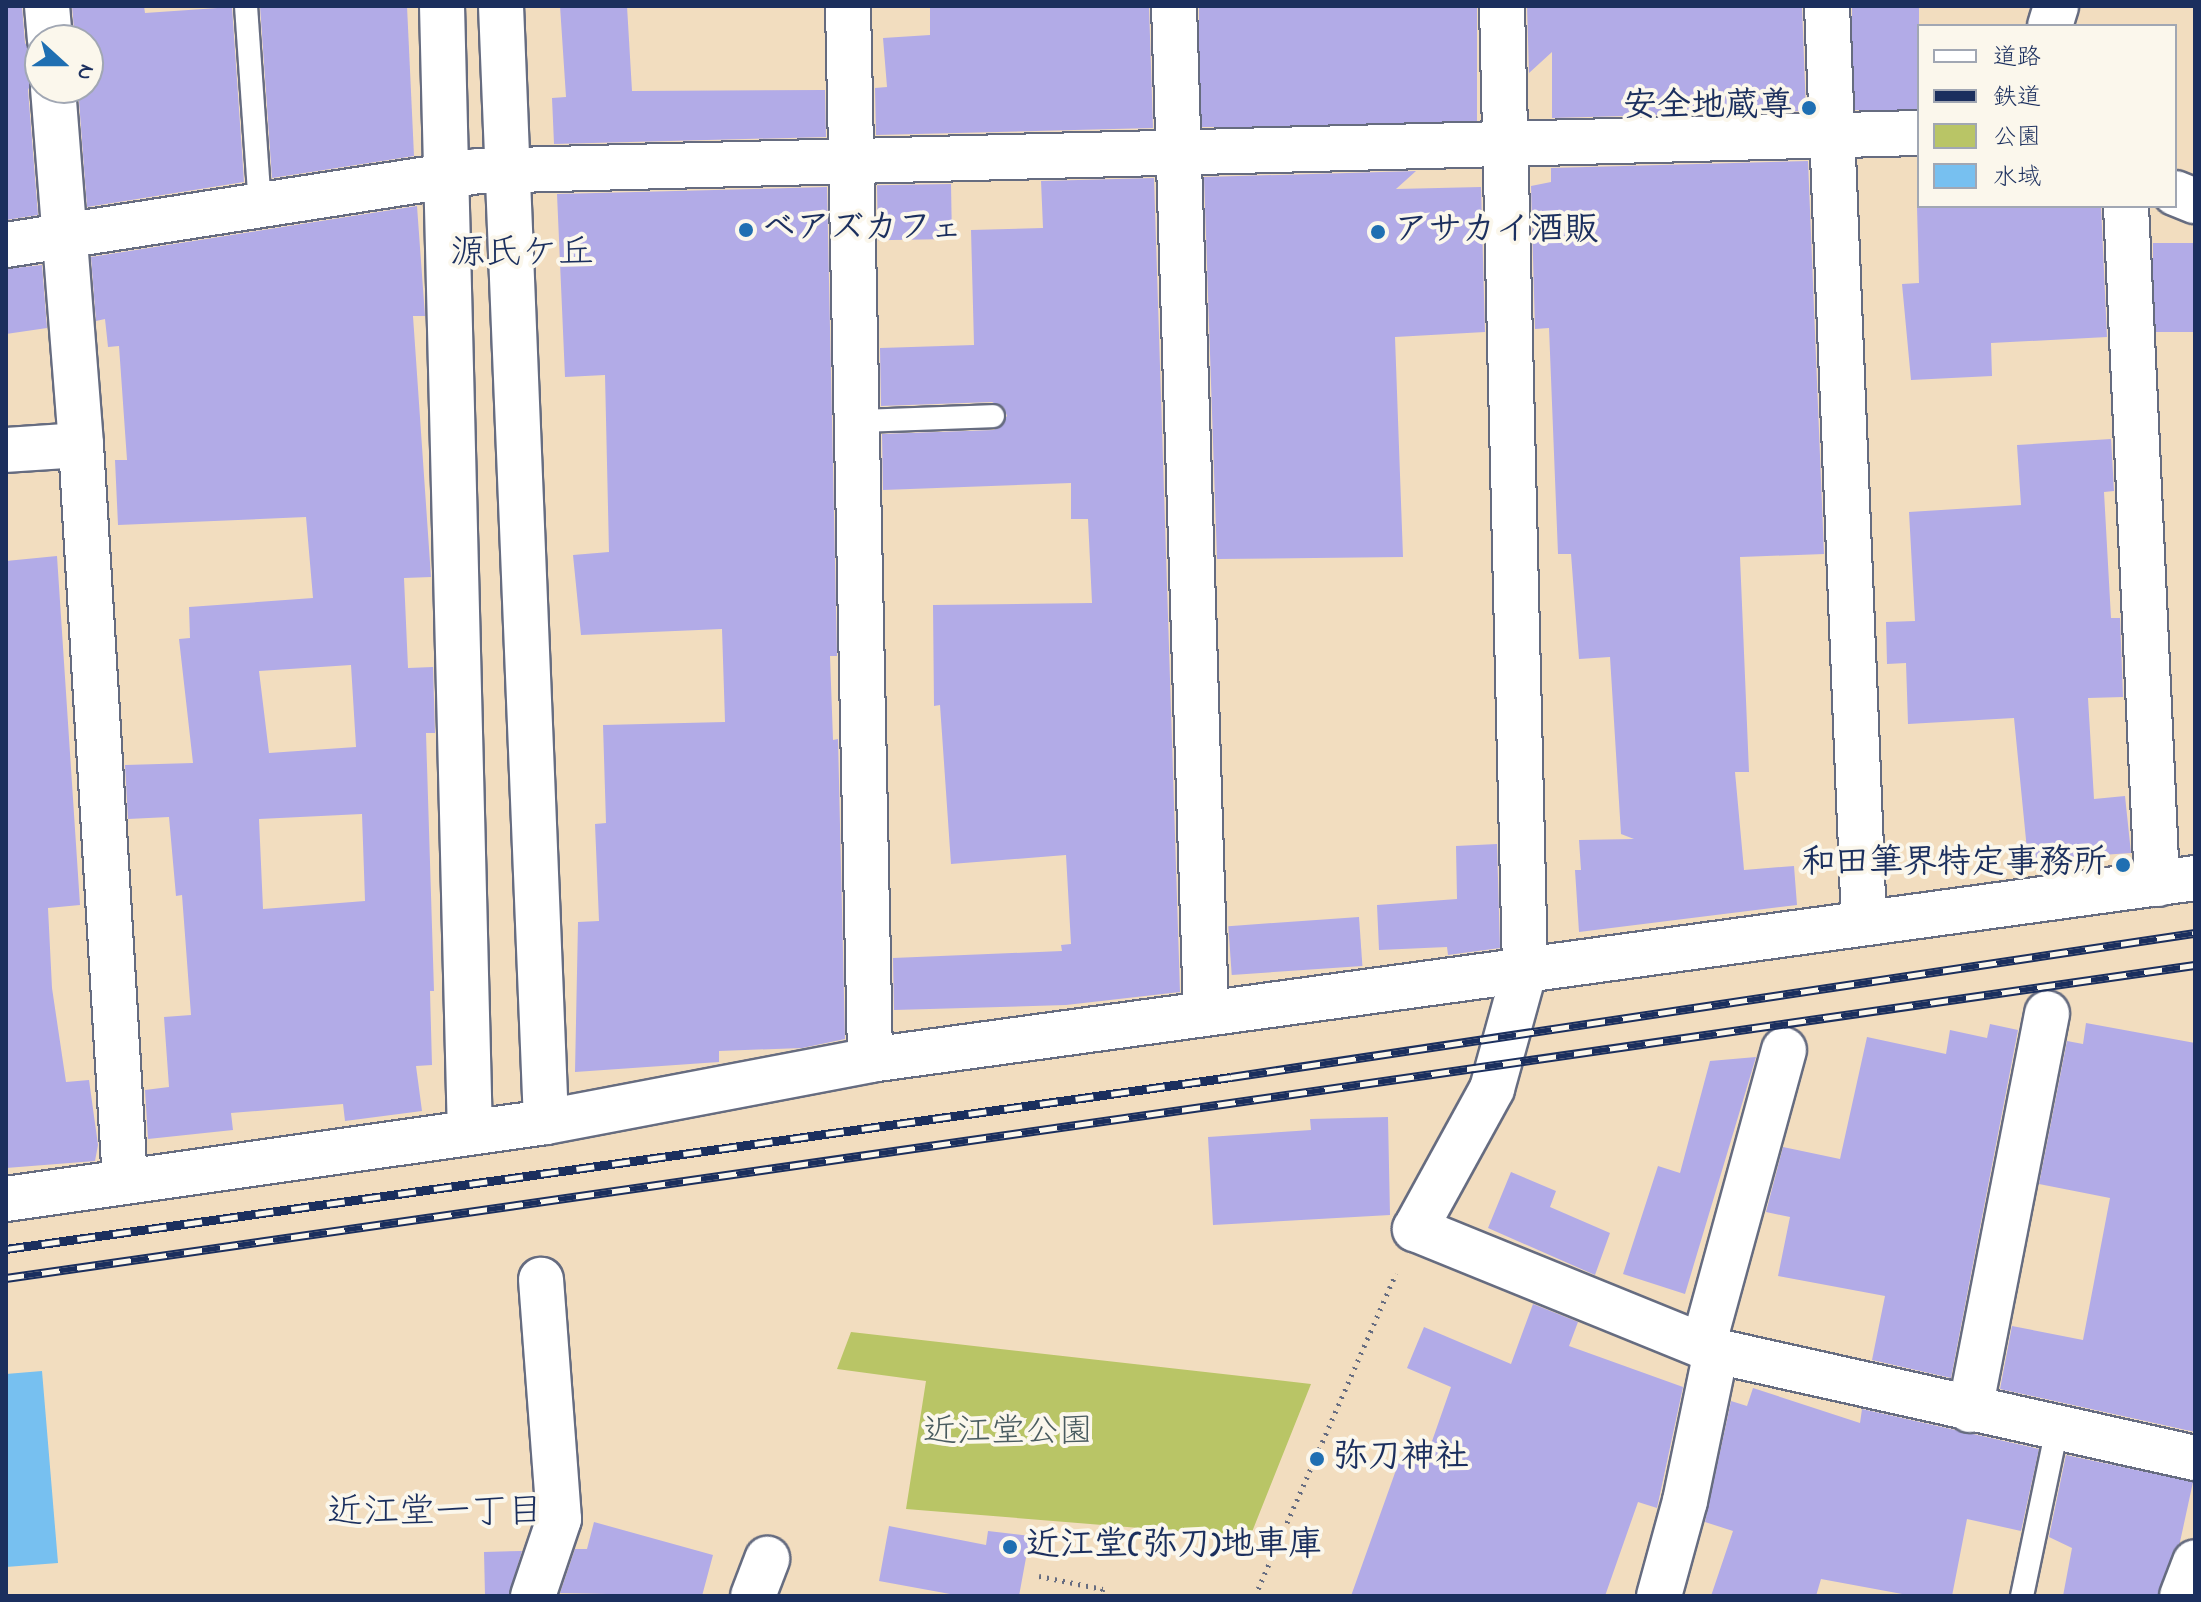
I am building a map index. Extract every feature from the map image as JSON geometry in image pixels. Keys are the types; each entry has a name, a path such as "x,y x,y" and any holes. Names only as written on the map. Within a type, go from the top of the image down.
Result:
{"street":[{"path":"442,6 470,1133"},
{"path":"501,6 546,1122"},
{"path":"848,6 870,1060"},
{"path":"1174,6 1206,1013"},
{"path":"1502,6 1525,969 1492,1089 1415,1229 1709,1349 1970,1410 2195,1458"},
{"path":"1827,6 1864,923"},
{"path":"54,104 81,445 125,1182"},
{"path":"6,245 448,176 507,170 1917,133"},
{"path":"6,1199 546,1122 870,1060 2176,881 2126,208"},
{"path":"6,450 81,445"},
{"path":"1970,1410 2047,1013"},
{"path":"1659,1596 1685,1501 1709,1349 1784,1050"},
{"path":"533,1596 559,1519 541,1280"},
{"path":"2182,1596 2195,1562"}],"lane":[{"path":"246,6 260,205"},
{"path":"858,421 993,416"},
{"path":"2022,1596 2057,1429"}],"path":[{"path":"1255,1596 1415,1229"},
{"path":"1039,1576 1103,1589 1100,1596"}],"green space":[{"name":"近江堂公園","path":"851,1332 1311,1384 1250,1537 906,1509 926,1381 837,1369"}],"water":[{"path":"42,1371 58,1563 6,1567 6,1374"}],"building":[{"path":"6,6 22,6 24,104 29,104 38,215 6,220"},
{"path":"72,6 144,6 145,13 232,7 244,182 87,207 79,104 104,104 104,24 74,24"},
{"path":"260,6 407,6 414,156 272,178"},
{"path":"560,6 627,6 632,91 825,90 826,137 554,144 552,98 566,97"},
{"path":"930,6 1149,6 1153,128 876,135 875,88 887,87 883,38 930,35"},
{"path":"1199,6 1477,6 1477,127 1199,127"},
{"path":"1527,6 1802,6 1806,111 1552,118 1552,52 1529,73"},
{"path":"1852,6 1919,6 1917,110 1852,110"},
{"path":"1808,161 1824,554 1740,557 1749,772 1735,772 1744,870 1794,866 1797,905 1579,932 1575,870 1581,870 1579,840 1634,839 1621,834 1610,657 1579,659 1571,554 1558,554 1549,328 1535,329 1531,186 1551,182 1551,168"},
{"path":"1416,171 1396,189 1481,187 1485,332 1395,337 1403,557 1217,559 1204,177"},
{"path":"1154,178 1180,992 1066,1005 894,1010 893,958 1062,951 1061,945 1071,944 1066,855 951,864 940,705 934,706 933,605 1092,603 1088,519 1071,519 1071,483 883,490 882,434 994,430 1007,416 1004,408 992,402 881,406 880,348 974,345 971,230 1043,228 1041,181"},
{"path":"951,184 952,239 878,240 877,185"},
{"path":"827,187 837,656 830,656 833,740 838,739 845,1039 802,1048 719,1051 719,1062 575,1072 578,922 599,921 595,824 606,823 603,725 725,722 722,629 581,635 573,555 609,552 605,375 565,377 557,194"},
{"path":"417,206 425,316 413,316 431,577 404,578 408,668 433,667 435,733 426,733 434,991 430,991 432,1065 416,1066 422,1111 345,1121 343,1104 231,1113 233,1130 148,1139 145,1090 169,1087 164,1017 191,1015 182,895 176,896 169,817 128,819 125,765 193,763 179,639 190,638 189,607 313,598 306,517 118,525 115,460 127,460 119,346 108,347 105,319 96,321 91,257","holes":["351,665 356,747 269,753 259,671","362,814 365,901 263,909 259,819"]},
{"path":"1917,208 2101,208 2107,337 1991,343 1992,376 1911,380 1902,284 1919,283"},
{"path":"2153,243 2195,243 2195,332 2153,332"},
{"path":"42,265 47,328 6,334 6,269"},
{"path":"2111,439 2114,491 2104,492 2111,618 2120,618 2123,697 2088,698 2094,799 2125,796 2131,853 2028,860 2014,718 1908,724 1906,663 1887,664 1886,622 1915,621 1909,512 2021,505 2017,445"},
{"path":"57,556 80,905 48,908 52,988 66,1082 89,1080 98,1145 95,1161 6,1168 6,561"},
{"path":"1497,844 1500,948 1448,955 1447,947 1379,950 1377,905 1457,899 1456,846"},
{"path":"1359,917 1362,966 1232,975 1228,926"},
{"path":"2086,1023 2195,1043 2195,1432 2000,1389 2012,1326 2083,1340 2110,1198 2039,1184 2067,1041 2083,1044"},
{"path":"1990,1024 2018,1030 1951,1378 1872,1360 1885,1296 1778,1276 1790,1217 1766,1212 1783,1147 1840,1159 1867,1037 1946,1054 1950,1030 1987,1038"},
{"path":"1756,1057 1685,1294 1623,1274 1658,1166 1680,1173 1710,1061"},
{"path":"1388,1117 1390,1215 1213,1225 1208,1137 1311,1130 1310,1119"},
{"path":"1511,1172 1556,1191 1550,1207 1610,1233 1595,1275 1488,1228"},
{"path":"1533,1304 1578,1322 1569,1346 1683,1387 1657,1508 1638,1502 1605,1596 1351,1596 1401,1456 1424,1464 1451,1387 1407,1368 1424,1327 1511,1364"},
{"path":"1753,1388 1860,1423 1862,1409 2039,1449 2021,1531 1967,1519 1952,1596 1913,1596 1821,1579 1816,1596 1711,1596 1733,1531 1705,1522 1731,1401 1747,1406"},
{"path":"2066,1455 2193,1482 2180,1542 2158,1596 2063,1596 2072,1548 2049,1537"},
{"path":"594,1522 713,1555 702,1596 560,1593 575,1549 587,1549"},
{"path":"889,1526 986,1545 988,1531 1030,1536 1019,1596 961,1596 879,1581"},
{"path":"522,1551 509,1594 485,1595 484,1552"}],"railway":[{"path":"6,1249 1231,1077 2195,933"},
{"path":"6,1278 2195,965"}],"place":[{"name":"安全地蔵尊","path":"1809,108"},
{"name":"ベアズカフェ","path":"746,230"},
{"name":"アサカイ酒販","path":"1378,232"},
{"name":"和田筆界特定事務所","path":"2123,865"},
{"name":"弥刀神社","path":"1317,1459"},
{"name":"近江堂(弥刀)地車庫","path":"1010,1547"}],"district":[{"name":"源氏ケ丘","path":"522,255"},
{"name":"近江堂一丁目","path":"435,1514"}]}
